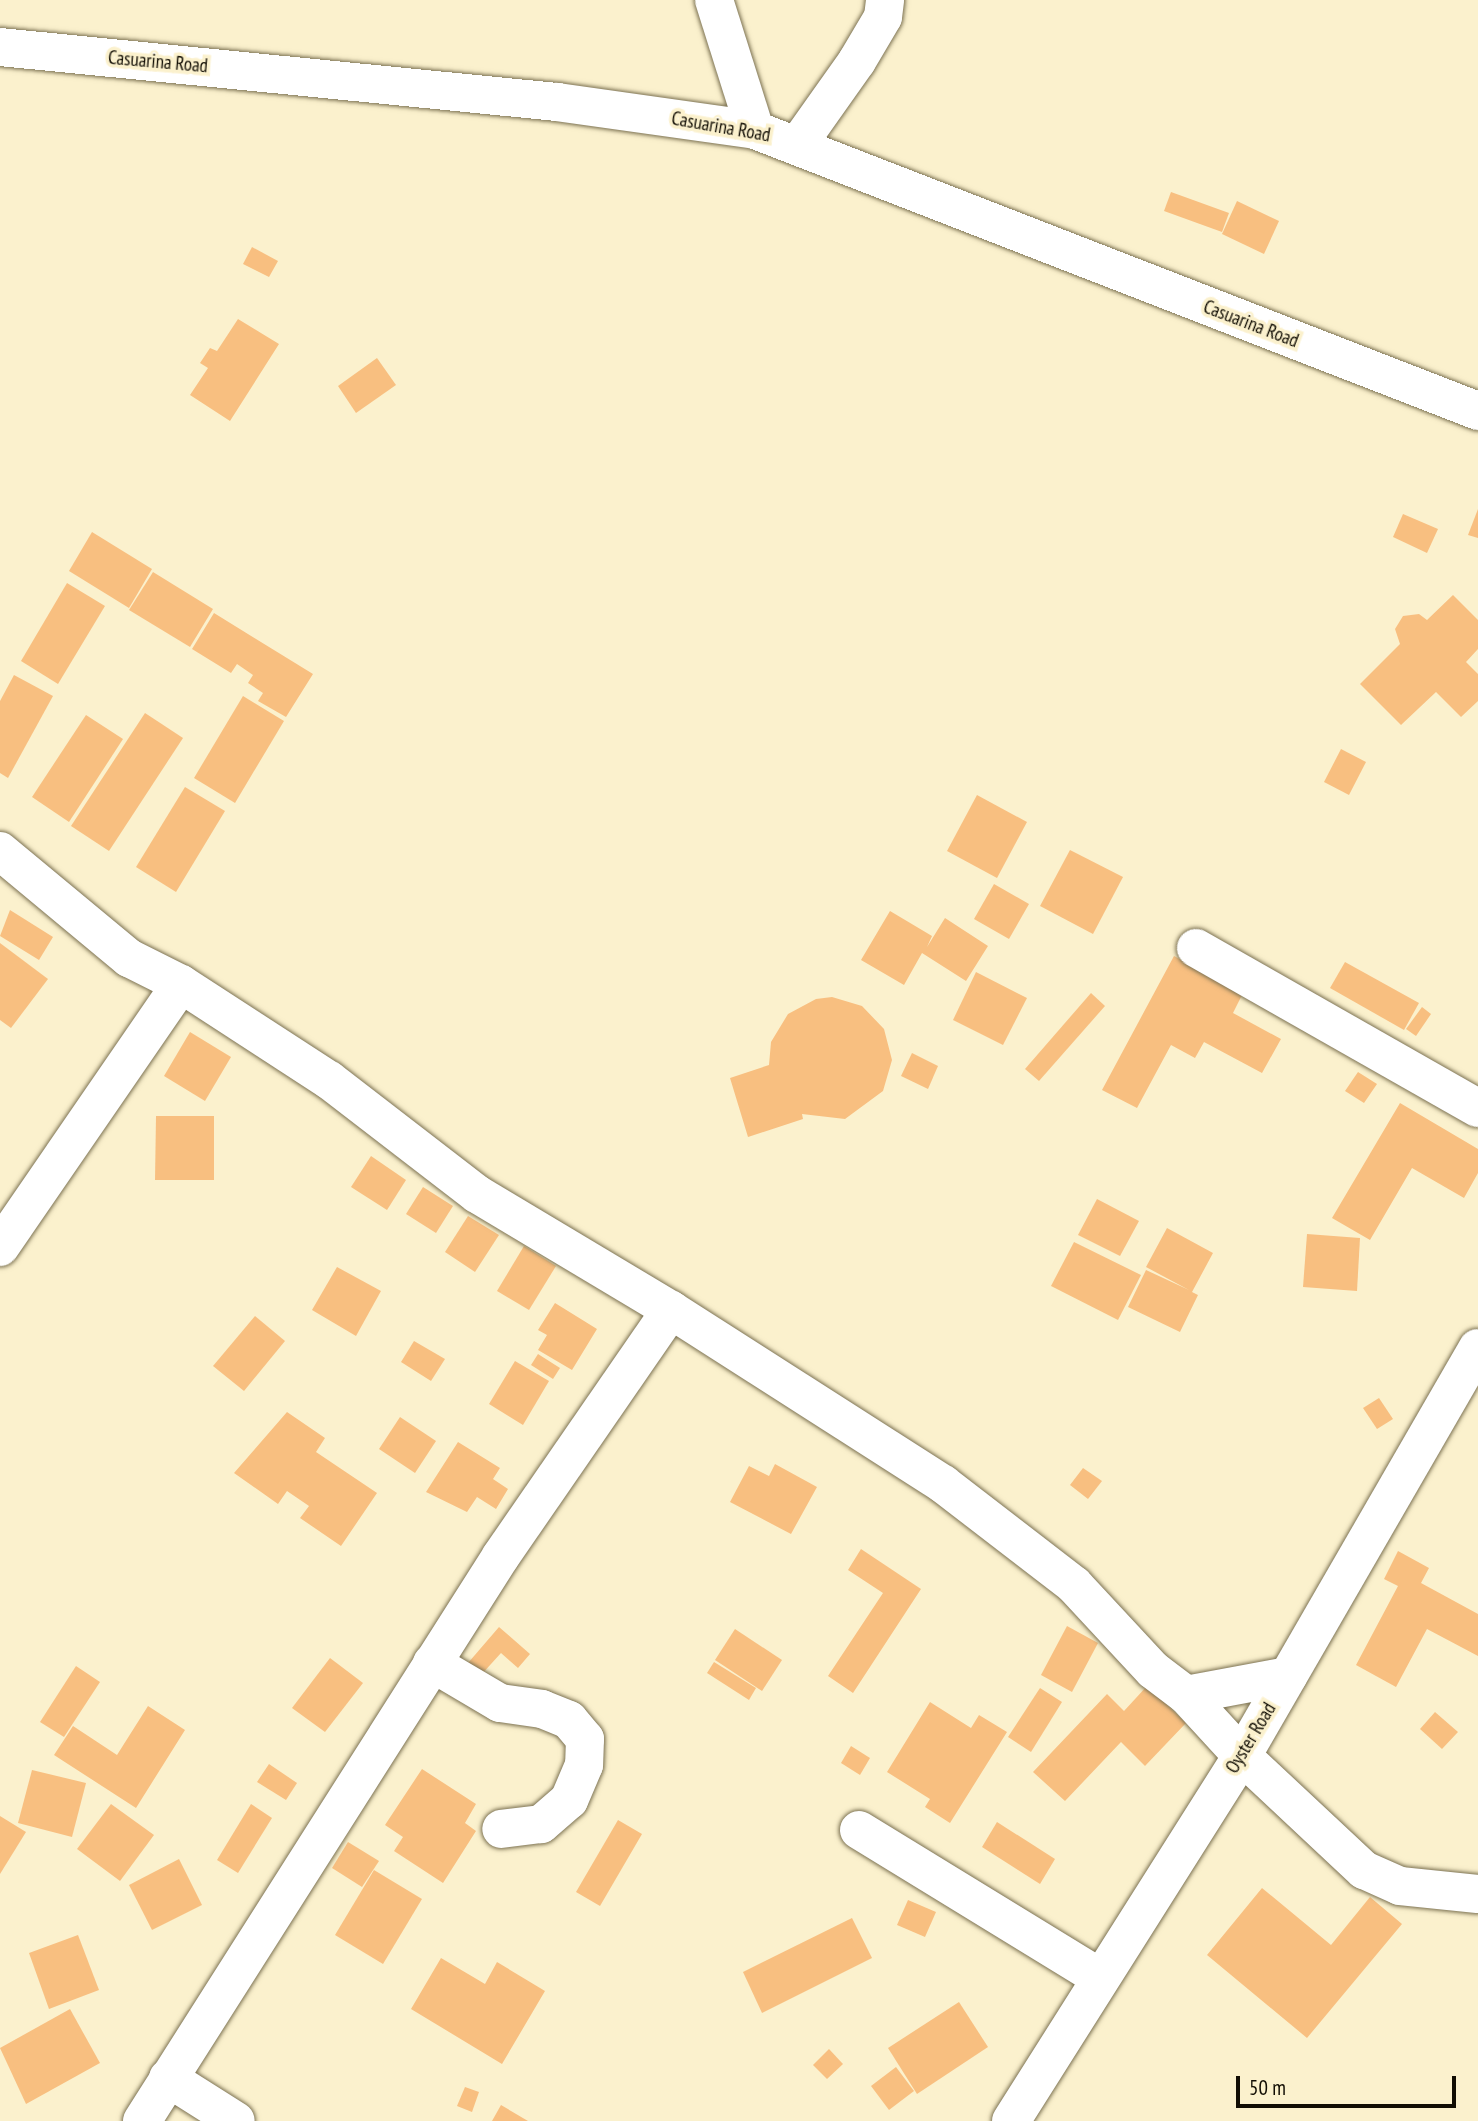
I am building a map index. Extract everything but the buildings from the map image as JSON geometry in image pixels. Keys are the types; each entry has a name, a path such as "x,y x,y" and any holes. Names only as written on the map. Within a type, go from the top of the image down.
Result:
{"street":[{"path":"714,0 755,130"},
{"path":"799,143 857,61 883,16 885,0"},
{"name":"Casuarina Road","path":"4,56 557,102 755,130 799,143 1478,411"},
{"path":"0,851 129,958 181,984 329,1080 477,1194 671,1310 943,1484 1074,1585 1153,1670 1186,1695 1242,1756 1364,1870 1400,1886 1478,1894"},
{"path":"1196,948 1478,1108"},
{"path":"0,1247 181,984"},
{"path":"142,2121 432,1663 671,1310"},
{"name":"Oyster Road","path":"1011,2121 1063,2044 1099,1977 1242,1756 1478,1348"},
{"path":"432,1663 500,1703 541,1709 569,1720 585,1740 584,1765 569,1800 541,1824 501,1829"},
{"path":"1186,1695 1288,1676"},
{"path":"859,1830 1099,1977"},
{"path":"168,2078 236,2121"}]}
